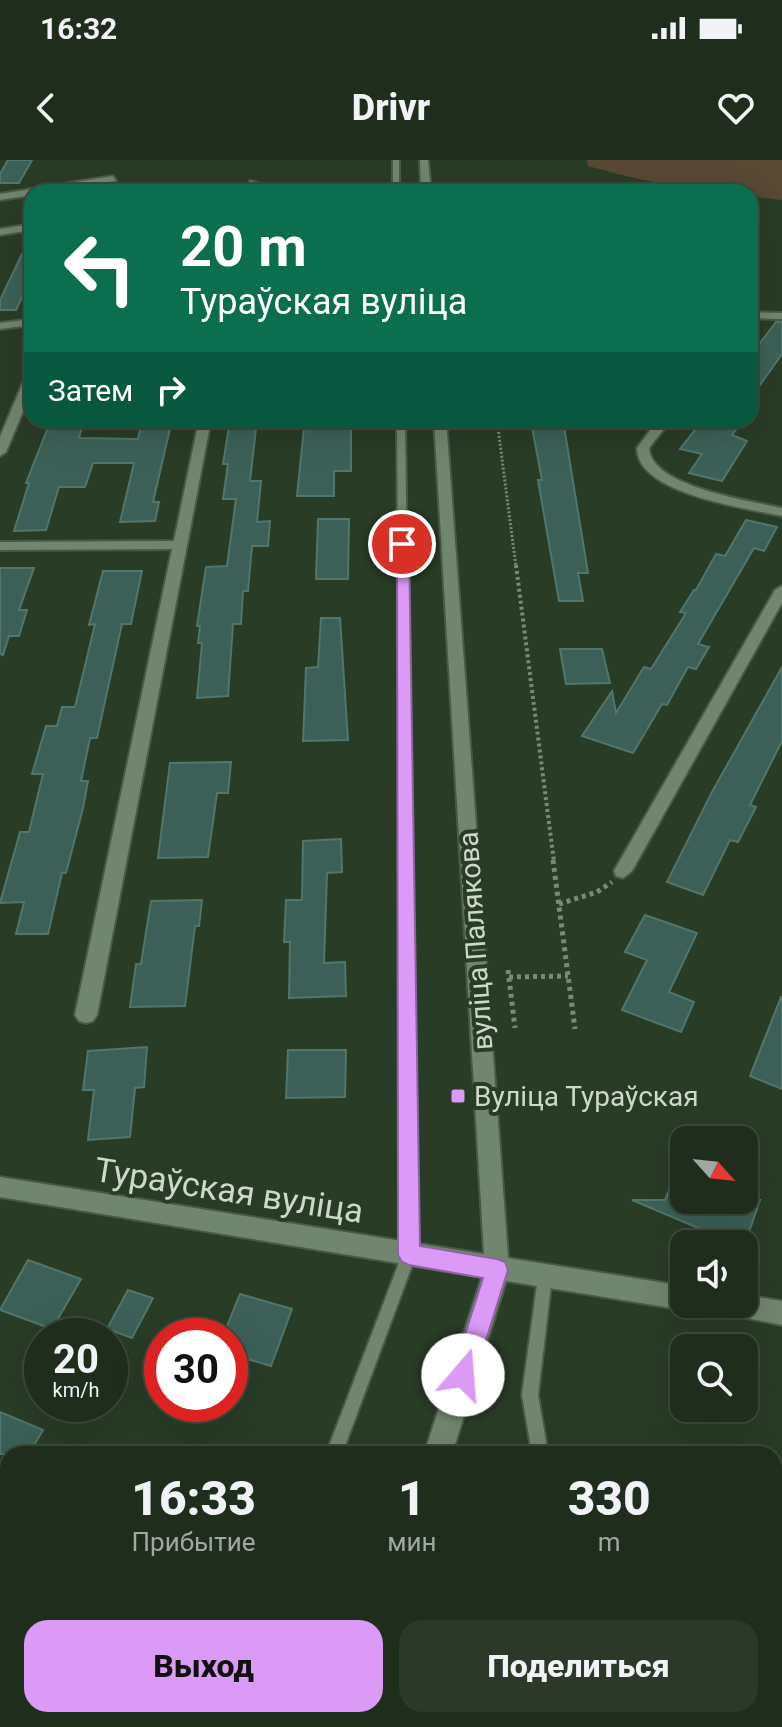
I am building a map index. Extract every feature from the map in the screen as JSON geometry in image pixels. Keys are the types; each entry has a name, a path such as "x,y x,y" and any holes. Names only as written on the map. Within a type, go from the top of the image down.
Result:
{"street":[{"path":"424,160 426,184"},
{"path":"65,184 115,174 111,184"},
{"path":"0,197 24,192"},
{"path":"0,232 24,228"},
{"path":"758,315 782,316"},
{"path":"0,326 24,323"},
{"path":"0,452 24,394"},
{"path":"86,1015 203,428"},
{"name":"вуліца Палякова","path":"441,428 497,1270 441,1446"},
{"path":"659,428 643,448 644,460 650,469 669,483 782,512"},
{"path":"0,546 180,545"},
{"path":"623,871 782,590"},
{"name":"Тураўская вуліца","path":"0,1187 670,1296"},
{"path":"758,1309 782,1313"}],"lane":[{"path":"396,160 396,184"},
{"path":"337,1446 409,1255 401,428"},
{"path":"539,1446 530,1395 545,1277"}],"path":[{"path":"498,428 575,1029"},
{"path":"559,904 597,892 623,871"},
{"path":"515,1028 508,973 568,976"}],"shaded area":[{"path":"587,160 782,160 782,200 758,197 758,184 665,184 588,166"}],"building":[{"path":"8,160 32,160 19,183 0,183 0,174"},
{"path":"24,250 24,293 16,310 0,310 0,300"},
{"path":"776,322 782,322 782,354 758,388 758,346"},
{"path":"48,428 82,428 79,438 138,439 140,428 170,428 153,502 159,502 155,521 120,522 134,463 93,463 85,487 59,487 46,530 14,531 29,483 26,483"},
{"path":"229,428 256,428 250,481 261,481 257,522 270,521 268,546 252,546 248,591 243,591 241,624 233,624 228,696 197,698 202,643 198,643 200,626 197,626 206,567 227,566 236,499 223,499 228,464 223,464"},
{"path":"304,428 351,428 351,471 334,471 334,496 297,496"},
{"path":"532,428 564,428 588,573 578,573 583,601 559,601 538,480 542,480"},
{"path":"697,428 737,428 732,435 747,441 722,481 689,473 702,454 680,449"},
{"path":"318,519 349,519 348,579 316,579"},
{"path":"746,520 777,527 764,551 754,548 698,644 709,647 696,669 688,667 667,705 662,704 633,753 582,736 612,691 616,713 644,667 651,669 686,613 680,612 716,554 725,556"},
{"path":"0,568 34,568 19,610 27,610 19,636 9,636 3,655 0,654"},
{"path":"103,571 142,571 131,624 122,624 97,738 90,738 81,781 88,781 83,808 66,873 62,873 48,934 16,934 24,902 0,903 20,832 29,832 43,774 32,774 46,726 57,726 62,707 75,707 95,624 89,625"},
{"path":"321,618 340,618 348,740 303,741 306,668 318,667"},
{"path":"560,649 602,649 610,683 566,684"},
{"path":"782,667 782,741 750,805 756,807 738,842 730,840 703,895 667,882 712,792"},
{"path":"231,762 228,793 217,793 208,857 158,858 170,763"},
{"path":"341,839 342,872 327,873 324,963 345,962 346,996 289,998 290,942 284,942 286,900 302,900 303,841"},
{"path":"202,900 199,926 195,926 185,1006 130,1007 136,964 141,964 151,901"},
{"path":"645,915 697,933 669,992 694,1002 681,1032 622,1010 647,960 625,952"},
{"path":"782,998 782,1089 750,1076"},
{"path":"147,1047 144,1087 135,1088 130,1137 88,1140 94,1090 83,1090 88,1051"},
{"path":"288,1050 346,1050 345,1097 286,1098"},
{"path":"670,1188 670,1214 755,1214 750,1230 703,1230 632,1200 665,1200"},
{"path":"28,1260 81,1279 58,1318 24,1319 0,1310"},
{"path":"128,1290 153,1298 132,1338 128,1337 128,1318 113,1318"},
{"path":"240,1294 292,1309 271,1366 248,1359 248,1318 230,1318"},
{"path":"0,1412 43,1430 34,1446 0,1446"}],"place":[{"name":"Вуліца Тураўская","path":"458,1096"}],"route":[{"path":"402,544 409,1255 497,1270 463,1375"}]}
